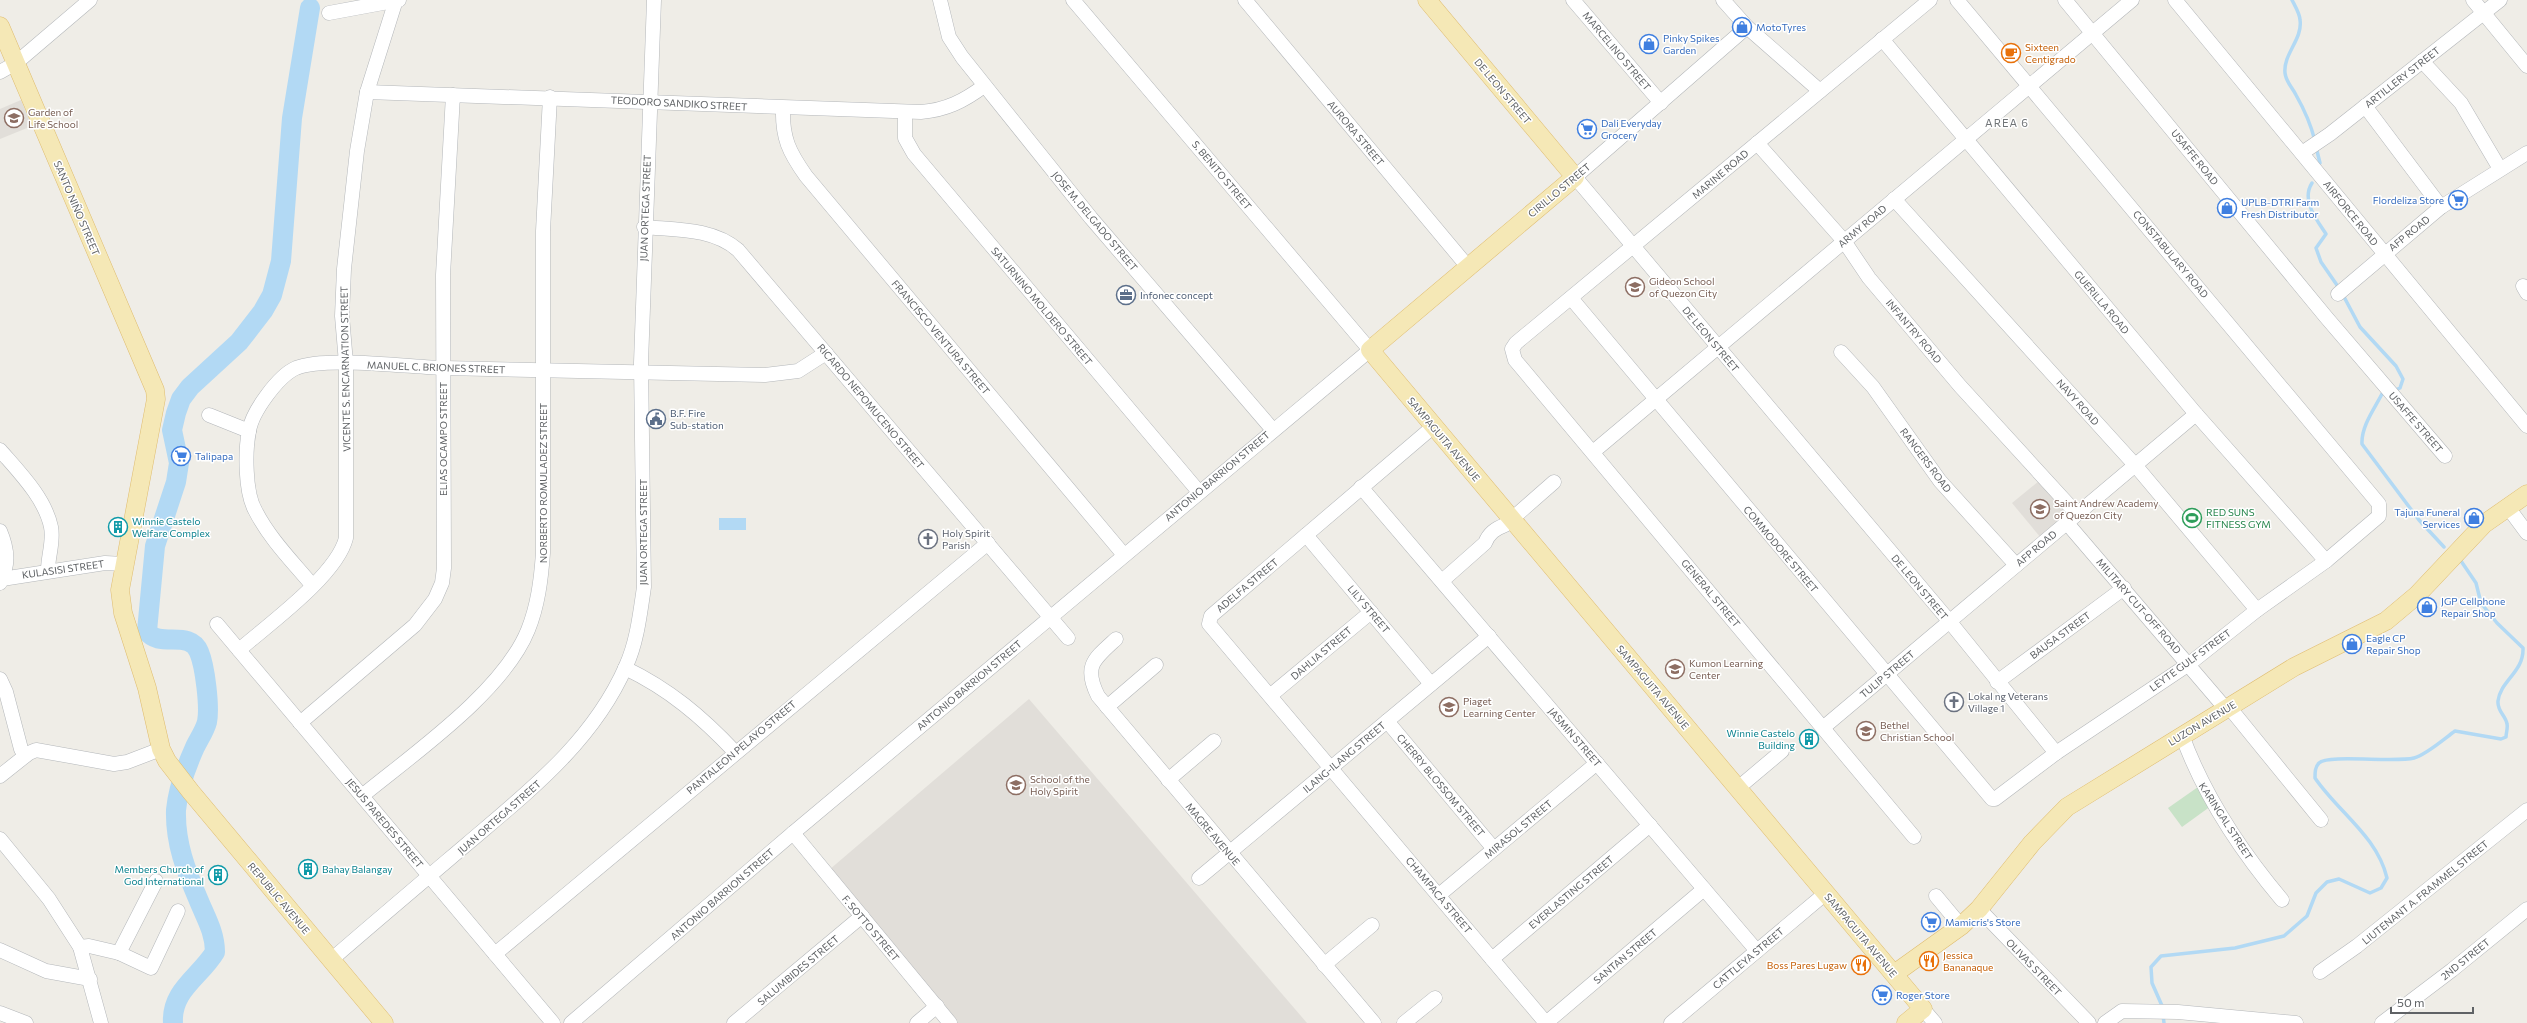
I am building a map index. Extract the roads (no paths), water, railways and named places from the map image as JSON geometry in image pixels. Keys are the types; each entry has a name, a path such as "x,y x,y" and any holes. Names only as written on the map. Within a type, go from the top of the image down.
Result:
{"main road":[{"name":"DE LEON STREET","path":"1427,0 1574,176"},
{"name":"SANTO NIÑO STREET","path":"0,26 155,390"},
{"name":"CIRILLO STREET","path":"1370,350 1574,176"},
{"name":"SAMPAGUITA AVENUE","path":"1370,350 1434,426 1508,522 1738,788 1923,1009"},
{"name":"REPUBLIC AVENUE","path":"155,390 156,400 124,564 120,602 147,688 161,749 175,772 191,792 384,1023"},
{"name":"LUZON AVENUE","path":"1894,974 1961,926 1979,910 2032,843 2067,807 2294,667 2386,621 2417,595 2480,528 2507,506 2527,494"},
{"path":"1906,1023 1923,1009"}],"street":[{"path":"0,72 16,63 90,0"},
{"path":"329,13 397,0"},
{"name":"VICENTE S. ENCARNATION STREET","path":"239,650 312,585 336,560 343,549 346,538 346,363 342,316 344,269 357,151 368,92 397,0"},
{"name":"JUAN ORTEGA STREET","path":"331,960 552,770 591,727 610,698 626,668 635,637 644,587 641,373 644,227 654,0"},
{"name":"JOSE M. DELGADO STREET","path":"940,0 949,37 984,86 1091,218 1273,430"},
{"name":"S. BENITO STREET","path":"1073,0 1370,350"},
{"name":"AURORA STREET","path":"1245,0 1468,266"},
{"name":"MARCELINO STREET","path":"1573,0 1661,103"},
{"path":"1723,0 1746,27 1820,91"},
{"name":"MARINE ROAD","path":"1512,349 1516,343 1930,0"},
{"name":"CONSTABULARY ROAD","path":"1957,0 2379,504 2381,510"},
{"name":"USAFFE ROAD","path":"2065,0 2388,391"},
{"name":"ARMY ROAD","path":"1593,452 2132,0"},
{"name":"AIRFORCE ROAD","path":"2175,0 2306,150 2384,253 2527,426"},
{"path":"2473,0 2527,66"},
{"name":"ARTILLERY STREET","path":"2306,150 2330,134 2500,0"},
{"name":"CIRILLO STREET","path":"1574,176 1661,103 1746,27"},
{"name":"GUERILLA ROAD","path":"1882,39 1965,140 2196,414 2326,561"},
{"path":"2422,61 2461,103 2500,169"},
{"name":"TEODORO SANDIKO STREET","path":"368,92 905,112 944,109 971,96 984,86"},
{"name":"ELIAS OCAMPO STREET","path":"300,723 415,625 435,599 442,583 444,568 443,275 453,95"},
{"name":"NORBERTO ROMULADEZ STREET","path":"362,796 450,723 494,682 528,632 541,582 543,553 543,231 550,98"},
{"path":"2365,106 2440,207"},
{"name":"FRANCISCO VENTURA STREET","path":"783,108 785,140 806,176 1124,555"},
{"name":"SATURNINO MOLDERO STREET","path":"905,112 905,138 914,154 1199,492"},
{"name":"INFANTRY ROAD","path":"1757,143 1844,241 1869,278 2072,518"},
{"name":"AFP ROAD","path":"2338,294 2384,253 2440,207 2527,153"},
{"name":"DE LEON STREET","path":"1574,176 1950,622 1997,682 2056,753"},
{"name":"NAVY ROAD","path":"1894,199 2135,465 2257,610"},
{"name":"RICARDO NEPOMUCENO STREET","path":"644,227 702,233 729,242 738,250 1068,638"},
{"name":"COMMODORE STREET","path":"1570,298 1992,799"},
{"name":"GENERAL STREET","path":"1512,349 1515,360 1824,727 1914,837"},
{"name":"ANTONIO BARRION STREET","path":"572,1023 793,832 1370,350"},
{"name":"RANGERS ROAD","path":"1841,352 1873,387 1940,482 2016,565"},
{"name":"MANUEL C. BRIONES STREET","path":"312,585 265,527 254,509 247,469 249,431 260,406 276,385 294,369 304,366 346,363 443,368 783,375 812,364 826,353"},
{"name":"USAFFE STREET","path":"2388,391 2446,456"},
{"name":"AFP ROAD","path":"1950,622 2196,414"},
{"path":"209,415 249,431"},
{"name":"ADELFA STREET","path":"1331,767 1271,695 1215,633 1209,624 1209,619 1306,534 1434,426"},
{"path":"0,450 29,486 46,512 52,538 48,570"},
{"path":"1442,581 1485,543 1488,536 1497,528 1508,522 1554,482"},
{"name":"JASMIN STREET","path":"1362,488 1757,951"},
{"path":"2507,506 2527,533"},
{"name":"LEYTE GULF STREET","path":"1992,799 1995,799 2056,753 2189,664 2257,610 2326,561 2373,522 2381,510"},
{"name":"MILITARY CUT-OFF ROAD","path":"2072,518 2124,588 2321,820"},
{"path":"0,531 7,553 7,562 1,581"},
{"name":"LILY STREET","path":"1306,534 1432,684"},
{"name":"PANTALEON PELAYO STREET","path":"495,954 735,752 988,543"},
{"name":"KULASISI STREET","path":"1,581 48,570 104,563 124,564"},
{"name":"BAUSA STREET","path":"1997,682 2124,588"},
{"name":"DAHLIA STREET","path":"1271,695 1371,612"},
{"name":"TULIP STREET","path":"1824,727 1950,622"},
{"name":"JESUS PAREDES STREET","path":"216,624 553,1023"},
{"name":"ILANG-ILANG STREET","path":"1199,878 1489,636"},
{"name":"MAGRE AVENUE","path":"1116,639 1096,659 1090,674 1092,684 1106,707 1374,1023"},
{"path":"1106,707 1156,666"},
{"path":"626,668 650,680 673,695 696,713 735,752"},
{"path":"0,679 6,692 21,749 25,756"},
{"name":"CHERRY BLOSSOM STREET","path":"1387,721 1494,849"},
{"name":"KARINGAL STREET","path":"2182,735 2197,774 2213,804 2255,866 2282,900"},
{"path":"1168,780 1214,741"},
{"path":"0,776 25,756 36,750 114,764 127,762 161,749"},
{"path":"1738,788 1782,751"},
{"name":"MIRASOL STREET","path":"1439,895 1597,763"},
{"name":"CHAMPACA STREET","path":"1331,767 1546,1023"},
{"name":"LIUTENANT A. FRAMMEL STREET","path":"2320,972 2357,946 2527,810"},
{"name":"EVERLASTING STREET","path":"1492,959 1650,825"},
{"name":"F. SOTTO STREET","path":"793,832 950,1023"},
{"path":"0,839 49,899 80,947 101,1023"},
{"path":"119,953 156,880"},
{"name":"SANTAN STREET","path":"1546,1023 1704,889"},
{"name":"CATTLEYA STREET","path":"1671,1023 1826,893"},
{"path":"1936,896 1961,926"},
{"name":"2ND STREET","path":"2382,1023 2452,970 2527,909"},
{"name":"OLIVAS STREET","path":"1979,910 2089,1023"},
{"path":"80,947 89,946 119,953 151,968 178,912"},
{"name":"SALUMBIDES STREET","path":"734,1023 862,916"},
{"path":"1324,965 1372,925"},
{"path":"0,950 46,971 90,979"},
{"path":"1404,1023 1435,998"},
{"path":"917,1023 936,1006"},
{"name":"SAMPAGUITA AVENUE","path":"1923,1009 1935,1023"},
{"path":"2105,1023 2122,1011 2296,1023"},
{"path":"0,1013 26,1023"}],"water":[{"path":"719,518 746,518 746,530 719,530"}],"waterway":[{"path":"2292,0 2299,15 2300,27 2299,34 2287,59 2285,73 2288,82 2304,111 2315,141"},
{"path":"173,1023 174,1012 181,993 215,952 212,932 182,857 176,822 177,802 181,786 195,747 206,725 208,707 203,667 199,652 195,645 182,640 159,639 152,636 147,631 155,546 176,482 179,463 172,430 181,399 190,387 239,342 263,311 272,295 281,261 292,118 310,8"},
{"path":"2316,147 2320,163"},
{"path":"2312,183 2309,189 2309,203 2314,216 2326,234 2316,248 2321,262 2339,288"},
{"path":"2343,295 2360,327 2396,366 2403,379 2400,388 2393,391"},
{"path":"2386,392 2383,392 2369,417 2362,437 2362,444 2419,520 2444,547"},
{"path":"2163,1008 2152,983 2151,967 2161,956 2235,948 2284,936 2307,916 2316,893 2327,882 2339,879 2370,893 2381,888 2387,878 2382,863 2375,849 2366,837 2315,778 2316,768 2319,763 2325,760 2335,759 2392,760 2414,758 2429,750 2455,731 2501,739 2506,737 2507,724 2500,711 2498,701 2503,688 2520,664 2523,648 2497,623 2481,603 2476,583 2459,558"},
{"path":"2163,1014 2164,1023"}],"place":[{"name":"MotoTyres","path":"1742,27"},
{"name":"Pinky Spikes Garden","path":"1649,44"},
{"name":"Sixteen Centigrado","path":"2011,53"},
{"name":"Garden of Life School","path":"14,118"},
{"name":"Dali Everyday Grocery","path":"1587,129"},
{"name":"Flordeliza Store","path":"2458,200"},
{"name":"UPLB-DTRI Farm Fresh Distributor","path":"2227,208"},
{"name":"Gideon School of Quezon City","path":"1635,287"},
{"name":"Infonec concept","path":"1126,295"},
{"name":"B.F. Fire Sub-station","path":"656,419"},
{"name":"Talipapa","path":"181,456"},
{"name":"Saint Andrew Academy of Quezon City","path":"2040,509"},
{"name":"RED SUNS FITNESS GYM","path":"2192,518"},
{"name":"Tajuna Funeral Services","path":"2474,518"},
{"name":"Winnie Castelo Welfare Complex","path":"118,527"},
{"name":"Holy Spirit Parish","path":"928,539"},
{"name":"JGP Cellphone Repair Shop","path":"2427,607"},
{"name":"Eagle CP Repair Shop","path":"2352,644"},
{"name":"Kumon Learning Center","path":"1675,669"},
{"name":"Lokal ng Veterans Village 1","path":"1954,702"},
{"name":"Piaget Learning Center","path":"1449,707"},
{"name":"Bethel Christian School","path":"1866,731"},
{"name":"Winnie Castelo Building","path":"1809,739"},
{"name":"School of the Holy Spirit","path":"1016,785"},
{"name":"Bahay Balangay","path":"308,869"},
{"name":"Members Church of God International","path":"218,875"},
{"name":"Mamicris's Store","path":"1931,922"},
{"name":"Jessica Bananaque","path":"1929,961"},
{"name":"Boss Pares Lugaw","path":"1861,965"},
{"name":"Roger Store","path":"1882,995"}],"district":[{"name":"AREA 6","path":"2007,123"}]}
